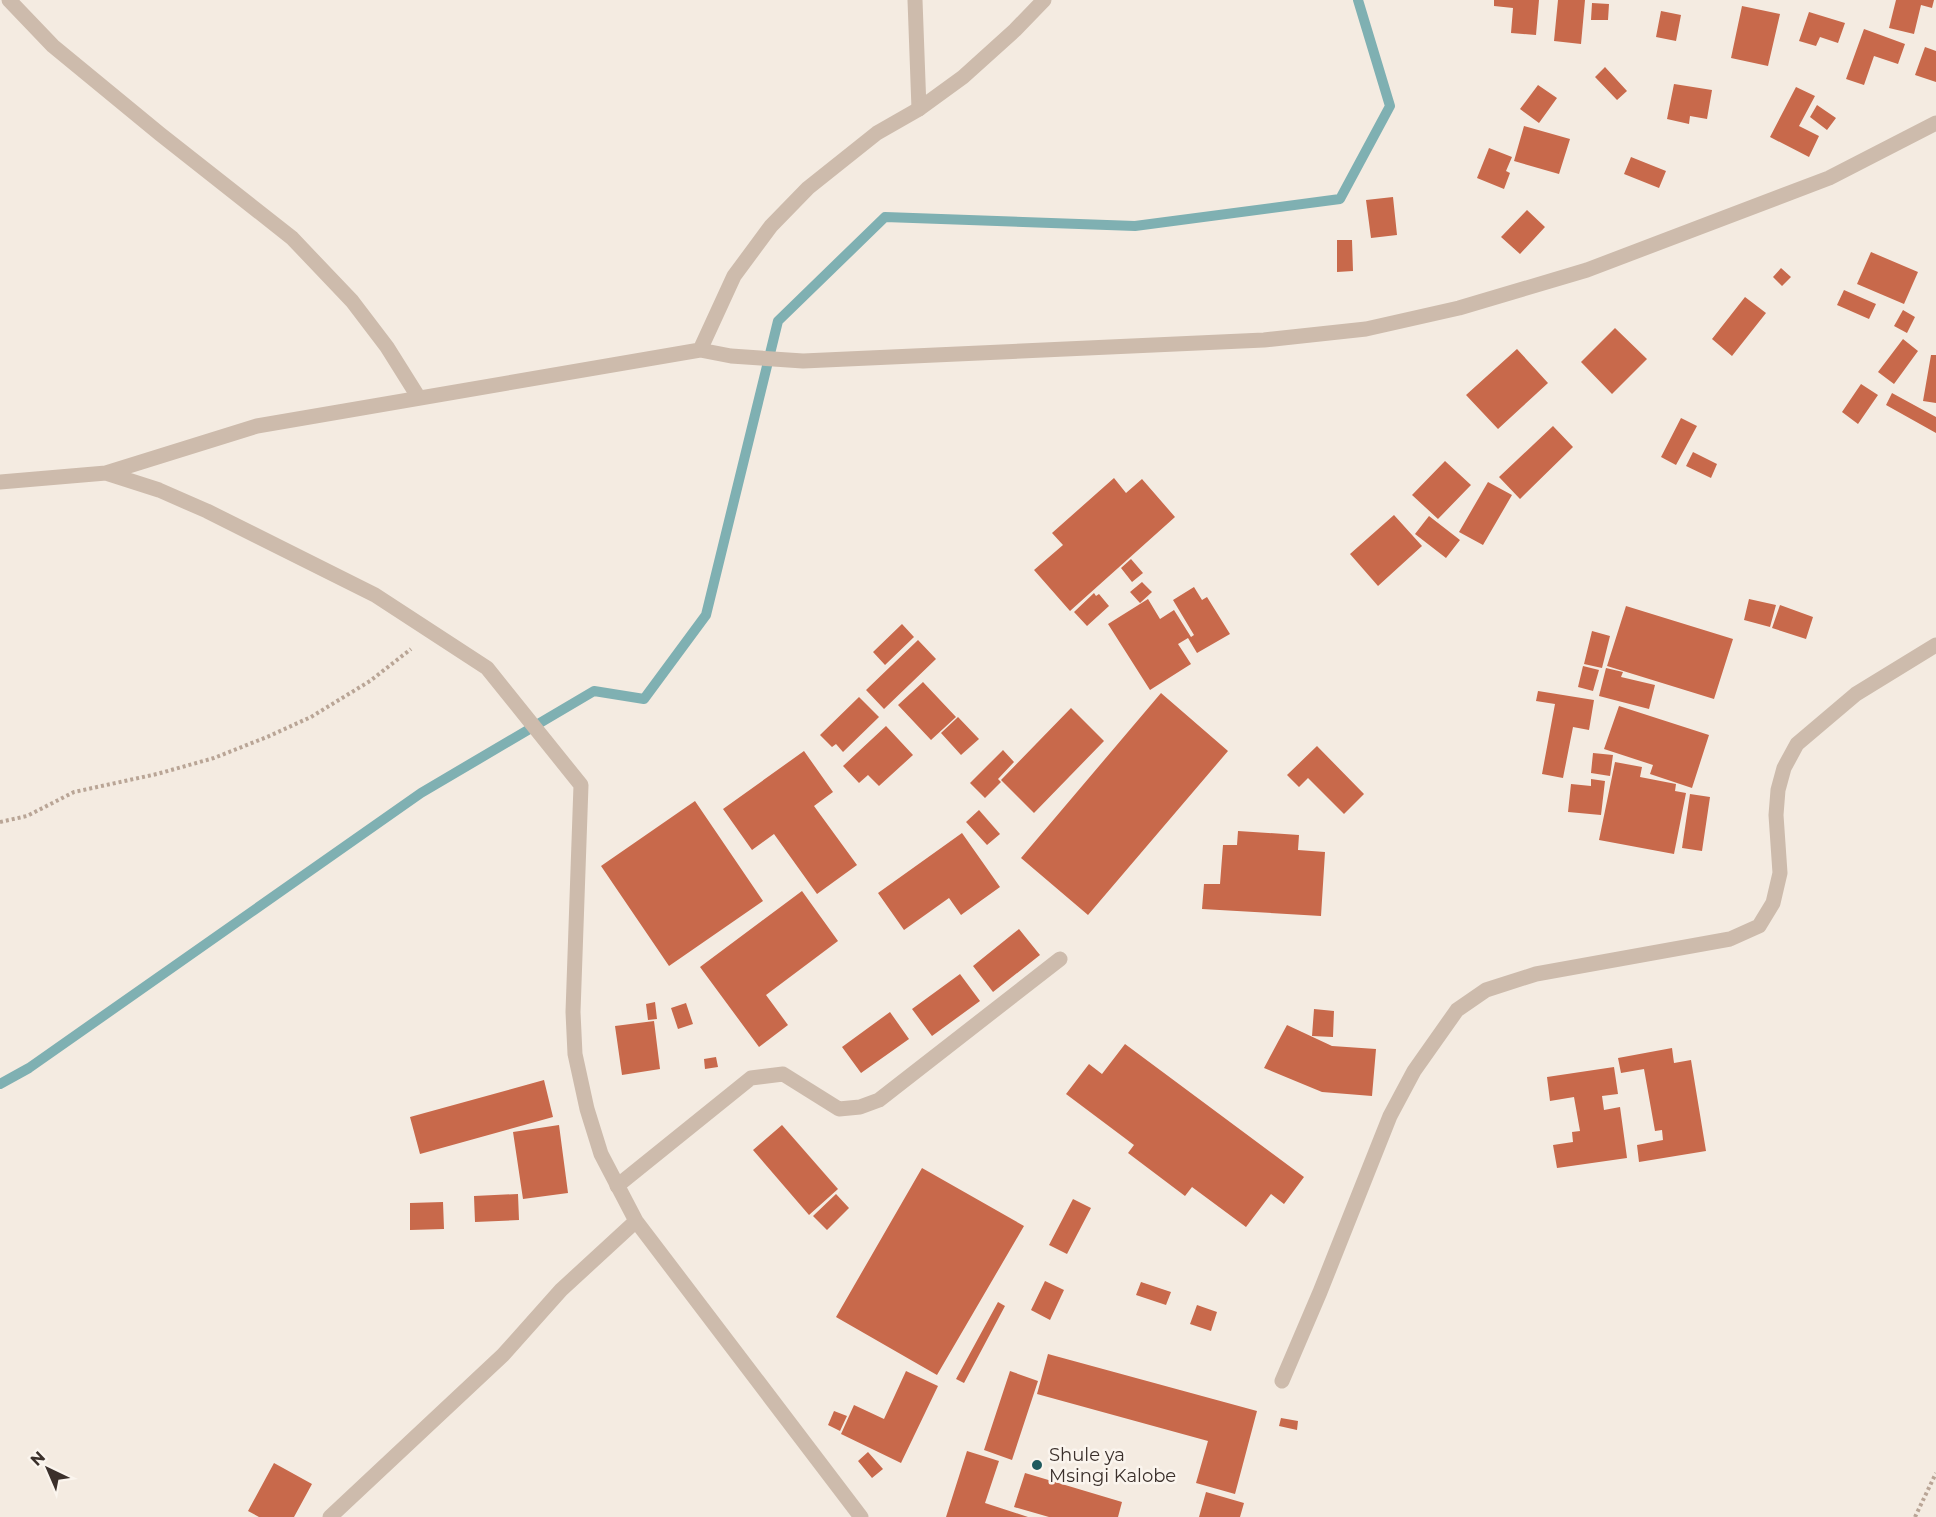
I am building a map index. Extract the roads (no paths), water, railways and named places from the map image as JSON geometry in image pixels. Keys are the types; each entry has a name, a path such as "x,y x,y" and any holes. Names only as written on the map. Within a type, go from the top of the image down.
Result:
{"street":[{"path":"9,0 61,53 292,238 359,310 387,347 419,398"},
{"path":"915,0 919,109"},
{"path":"700,350 735,276 771,226 808,188 877,132 919,109 963,77 1044,0"},
{"path":"0,482 106,473 257,426 700,350 730,356 803,361 1264,340 1366,329 1459,308 1587,270 1829,178 1936,123"},
{"path":"106,473 159,490 207,511 375,595 487,668 581,785 573,1012 575,1054 587,1109 601,1154 636,1221 861,1517"},
{"path":"1282,1381 1390,1116 1414,1071 1457,1010 1486,990 1536,974 1730,939 1759,926 1773,903 1780,873 1776,815 1779,790 1784,768 1797,744 1856,694 1936,645"},
{"path":"617,1186 751,1078 783,1074 839,1109 860,1107 879,1100 1060,959"},
{"path":"330,1517 503,1354 561,1290 636,1221"}],"waterway":[{"path":"0,1084 29,1068 421,793 594,691 644,699 706,615 778,321 885,217 1135,226 1340,199 1390,106 1358,0"}],"place":[{"name":"Shule ya Msingi Kalobe","path":"1037,1465"}]}
